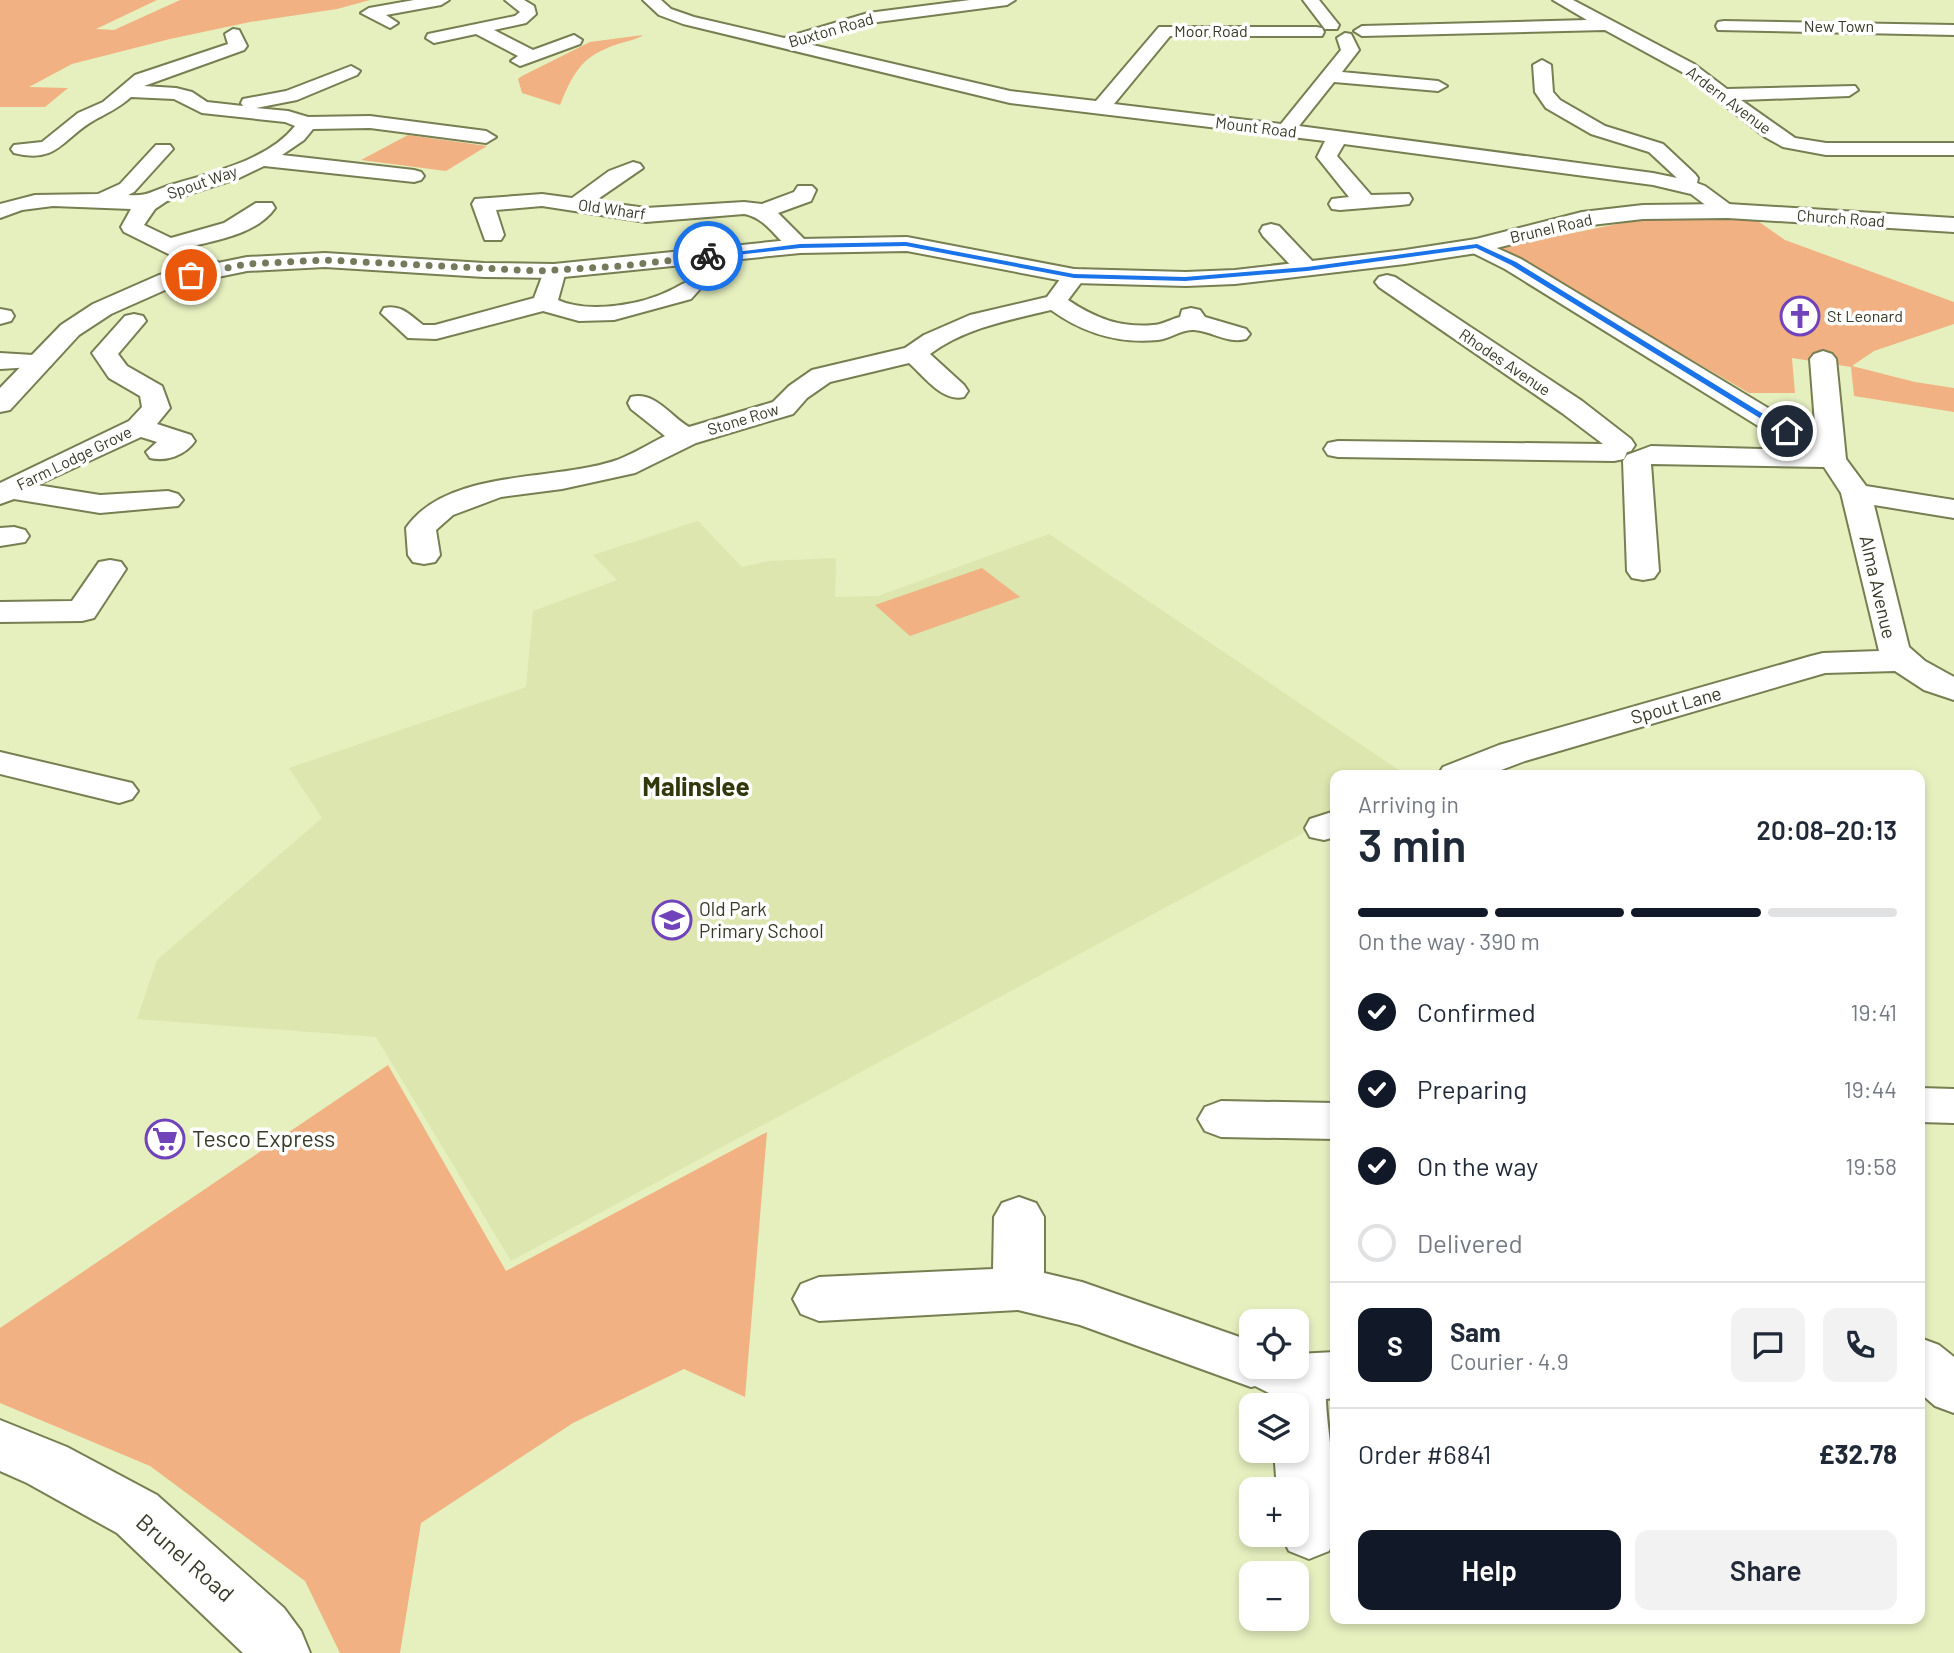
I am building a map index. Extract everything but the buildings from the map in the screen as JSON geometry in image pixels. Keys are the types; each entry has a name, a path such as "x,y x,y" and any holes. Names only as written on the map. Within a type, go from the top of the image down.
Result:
{"street":[{"path":"363,5 386,16 441,0"},
{"path":"434,38 480,30 520,20 528,15 528,9 513,0"},
{"name":"Mount Road","path":"651,0 665,12 689,21 780,45 1010,97 1285,131 1686,186 1698,190 1728,211"},
{"name":"Buxton Road","path":"780,45 882,15 1007,0"},
{"path":"1285,131 1350,50 1311,0"},
{"name":"Ardern Avenue","path":"1561,0 1688,68 1777,136 1805,147 1839,150 1954,149"},
{"path":"858,2 882,15"},
{"name":"Moor Road","path":"1100,108 1165,31 1338,32 1606,25"},
{"name":"New Town","path":"1724,26 1954,30"},
{"path":"480,30 526,59 575,40"},
{"path":"21,149 47,148 85,117 110,106 141,79 238,46 233,34"},
{"path":"1542,65 1544,92 1553,104 1598,130 1659,149 1688,178 1686,186"},
{"path":"229,111 242,104 290,96 351,71"},
{"path":"1328,76 1438,86"},
{"path":"1724,95 1849,90"},
{"path":"126,92 177,93 193,97 202,107 288,117 306,124 370,122 485,137"},
{"name":"Spout Way","path":"215,270 132,227 135,214 147,203 167,193 233,173 260,160 289,142 304,130 306,124"},
{"path":"1337,138 1327,151 1327,157 1366,203"},
{"path":"99,201 127,188 163,149"},
{"path":"260,160 414,176"},
{"path":"579,204 616,175 632,168"},
{"path":"800,246 764,211 803,196 805,190"},
{"path":"1340,204 1401,199"},
{"name":"Old Wharf","path":"493,234 483,204 542,200 646,215 744,208 764,211"},
{"path":"0,211 14,205 33,202 147,203"},
{"path":"168,246 255,217 264,208"},
{"name":"Brunel Road","path":"0,404 70,330 102,309 167,280 247,264 325,260 484,270 554,271 800,246 906,244 1074,276 1185,279 1307,269 1477,246 1582,219 1679,209 1728,211"},
{"name":"Church Road","path":"1728,211 1954,225"},
{"path":"1271,231 1307,269"},
{"name":"Alma Avenue","path":"1477,246 1513,264 1832,459 1856,493 1889,640 1902,661 1920,674 1954,690"},
{"path":"545,303 554,271"},
{"path":"1074,276 1055,302 1081,320 1109,331 1158,332 1194,318 1237,334"},
{"name":"Rhodes Avenue","path":"1387,282 1573,407 1631,453"},
{"path":"393,313 417,333 436,332 545,303 601,324 638,308 683,294 688,289"},
{"name":"Stone Row","path":"424,555 421,528 442,509 495,489 562,480 625,467 686,438 783,408 798,392 821,376 914,354 933,340 979,320 1055,302"},
{"name":"Farm Lodge Grove","path":"5,493 139,427 156,408 153,392 118,372 105,353 134,321"},
{"path":"914,354 955,391"},
{"path":"1338,449 1832,459 1823,359"},
{"path":"0,361 41,360"},
{"path":"641,403 668,427 686,438"},
{"name":"Farm Lodge Grove","path":"139,427 181,441 160,452"},
{"path":"1631,453 1643,571"},
{"path":"562,480 573,508"},
{"name":"Farm Lodge Grove","path":"5,493 100,503 169,500"},
{"path":"1856,493 1954,509"},
{"path":"0,612 82,611 110,569"},
{"name":"Spout Lane","path":"1469,770 1512,753 1823,663 1902,661"},
{"path":"0,763 118,791"},
{"path":"1925,1105 1954,1106"},
{"path":"1221,1119 1330,1121"},
{"path":"1018,1289 1019,1217"},
{"path":"819,1299 1018,1289 1105,1312 1239,1356"},
{"path":"1925,1365 1954,1389"},
{"path":"1288,1379 1299,1426 1304,1477"},
{"name":"Brunel Road","path":"0,1444 47,1465 137,1514 264,1629 279,1653"}],"shaded area":[{"path":"0,0 157,0 96,29 114,30 180,0 370,0 337,9 250,22 170,39 72,64 29,87 68,88 45,107 0,107"},
{"path":"643,35 606,49 588,60 575,74 560,105 522,93 518,79 522,76 590,42"},
{"path":"408,135 487,146 446,171 361,160"},
{"path":"1755,219 1785,240 1954,302 1954,324 1874,351 1852,366 1915,382 1954,388 1954,412 1854,396 1851,367 1792,358 1795,393 1749,393 1499,248 1637,220"},
{"name":"Old Park Primary School","path":"698,521 742,567 769,561 836,558 835,597 878,596 1049,534 1399,770 1330,770 1330,819 511,1261 376,1037 137,1019 157,960 322,818 289,768 526,687 533,611 617,580 593,555"},
{"path":"982,568 1020,597 910,636 875,605"},
{"path":"388,1065 506,1271 767,1132 745,1397 684,1369 573,1423 421,1523 400,1653 340,1653 305,1581 150,1466 0,1403 0,1328"}],"way so far":[{"path":"191,275 247,264 325,260 484,270 554,271 708,256"}],"place":[{"name":"St Leonard","path":"1800,316"},
{"name":"Old Park Primary School","path":"672,920"},
{"name":"Tesco Express","path":"165,1139"}],"district":[{"name":"Malinslee","path":"696,787"}],"route":[{"path":"708,256 800,246 906,244 1074,276 1185,279 1307,269 1477,246 1513,264 1787,431"}]}
